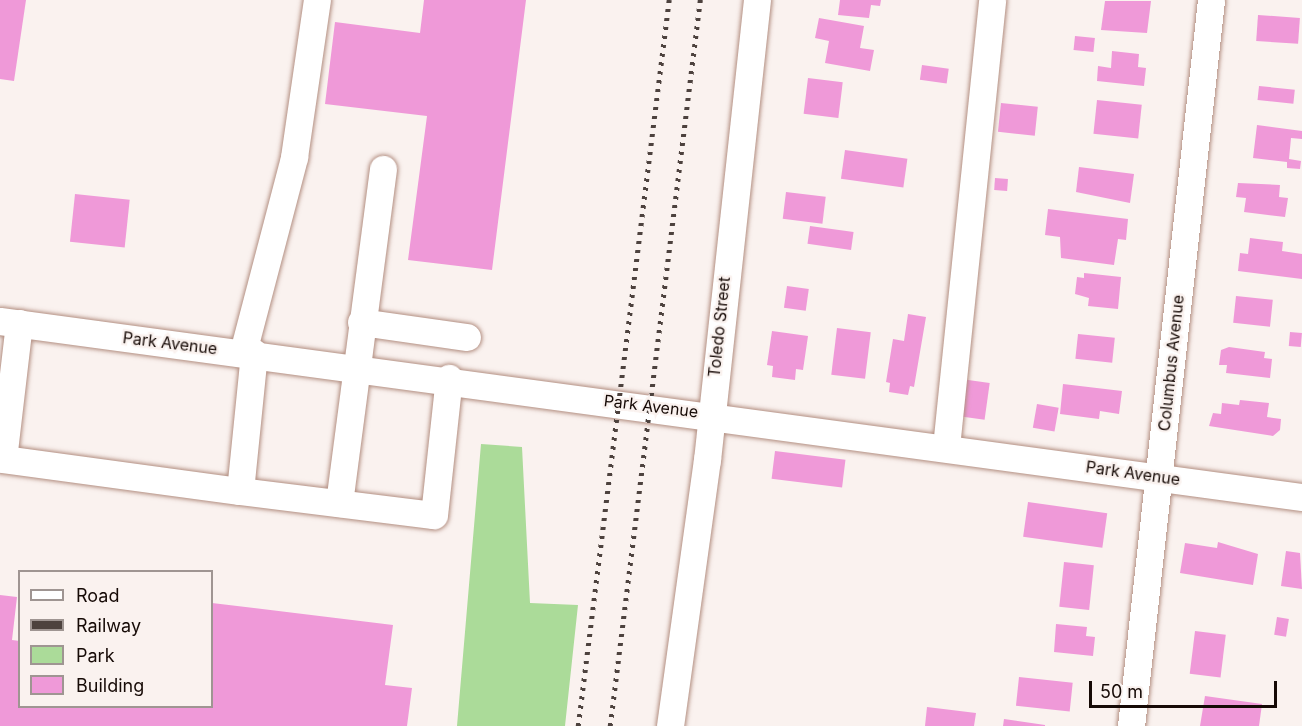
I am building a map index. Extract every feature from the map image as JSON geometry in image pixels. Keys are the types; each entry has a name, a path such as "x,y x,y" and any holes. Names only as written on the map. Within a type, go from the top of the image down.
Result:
{"street":[{"path":"240,491 249,353 294,157 317,0"},
{"name":"Toledo Street","path":"670,726 712,414 757,0"},
{"path":"946,447 992,0"},
{"name":"Columbus Avenue","path":"1131,726 1210,0"},
{"path":"339,503 355,366 383,169"},
{"path":"10,322 3,459 240,491 434,515 449,378"},
{"name":"Park Avenue","path":"10,322 449,378 1302,497"},
{"path":"361,322 467,337"}],"green space":[{"path":"481,444 522,447 530,603 578,605 565,726 457,726"}],"building":[{"path":"0,0 26,0 14,81 0,79"},
{"path":"424,0 526,0 492,270 408,260 427,116 325,104 335,22 420,33"},
{"path":"840,0 881,0 880,6 871,5 869,18 838,15"},
{"path":"1105,1 1151,1 1147,33 1101,30"},
{"path":"1258,15 1300,18 1298,44 1256,41"},
{"path":"819,18 864,26 860,48 874,50 870,71 825,63 829,41 815,38"},
{"path":"1075,36 1095,38 1093,52 1074,50"},
{"path":"1112,51 1139,54 1138,67 1146,68 1144,86 1097,81 1098,66 1111,68"},
{"path":"922,65 949,69 947,84 920,80"},
{"path":"808,78 843,82 838,118 804,114"},
{"path":"1259,86 1295,90 1293,104 1258,100"},
{"path":"1097,100 1142,105 1138,139 1093,134"},
{"path":"1001,103 1038,107 1035,136 998,132"},
{"path":"1257,125 1302,131 1302,139 1291,138 1289,159 1301,161 1300,169 1287,168 1287,162 1253,158"},
{"path":"845,150 907,159 903,187 841,179"},
{"path":"1079,167 1134,174 1130,203 1076,192"},
{"path":"995,178 1008,179 1007,191 994,190"},
{"path":"1238,183 1280,185 1279,197 1288,198 1285,217 1244,212 1246,198 1236,197"},
{"path":"786,192 826,197 822,224 783,219"},
{"path":"75,194 130,200 125,247 70,242"},
{"path":"1048,209 1128,219 1126,240 1118,239 1114,265 1061,258 1060,237 1045,235"},
{"path":"810,226 854,232 851,250 807,244"},
{"path":"1250,238 1283,242 1282,251 1302,254 1302,279 1238,271 1240,253 1248,254"},
{"path":"1084,273 1121,277 1118,309 1088,306 1089,298 1075,294 1077,277 1084,278"},
{"path":"787,286 809,289 806,311 784,308"},
{"path":"1236,296 1273,300 1270,327 1233,323"},
{"path":"908,314 926,317 914,387 910,386 908,395 889,392 890,383 886,382 893,339 904,341"},
{"path":"837,328 871,332 865,379 831,375"},
{"path":"772,331 808,336 803,370 796,369 795,380 772,377 773,366 767,365"},
{"path":"1290,332 1302,333 1301,347 1289,346"},
{"path":"1078,334 1115,338 1112,363 1075,359"},
{"path":"1229,347 1265,352 1264,358 1272,359 1270,378 1226,373 1227,365 1219,365 1221,350"},
{"path":"961,379 990,383 985,420 956,416"},
{"path":"1063,384 1122,391 1119,414 1100,411 1099,419 1060,414"},
{"path":"1240,400 1269,403 1267,417 1281,419 1280,430 1273,436 1209,426 1213,413 1221,414 1222,403 1239,405"},
{"path":"1037,404 1059,408 1054,431 1033,428"},
{"path":"775,451 845,460 842,487 772,479"},
{"path":"1028,502 1107,513 1102,548 1023,537"},
{"path":"1218,542 1258,554 1253,585 1180,573 1185,543 1217,548"},
{"path":"1286,551 1300,553 1302,589 1281,586"},
{"path":"1064,562 1094,565 1089,610 1059,607"},
{"path":"0,595 17,597 12,640 18,641 18,708 213,708 213,603 393,625 385,685 412,688 407,726 0,726"},
{"path":"1277,617 1289,619 1286,637 1274,635"},
{"path":"1056,624 1087,627 1086,636 1095,637 1093,656 1054,652"},
{"path":"1195,631 1226,635 1221,677 1190,674"},
{"path":"1019,677 1073,683 1070,711 1016,706"},
{"path":"1205,696 1262,704 1259,726 1200,726"},
{"path":"927,707 976,713 974,726 925,726"},
{"path":"1004,719 1045,725 1045,726 1003,726"}],"railway":[{"path":"578,726 669,0"},
{"path":"610,726 700,0"}]}
